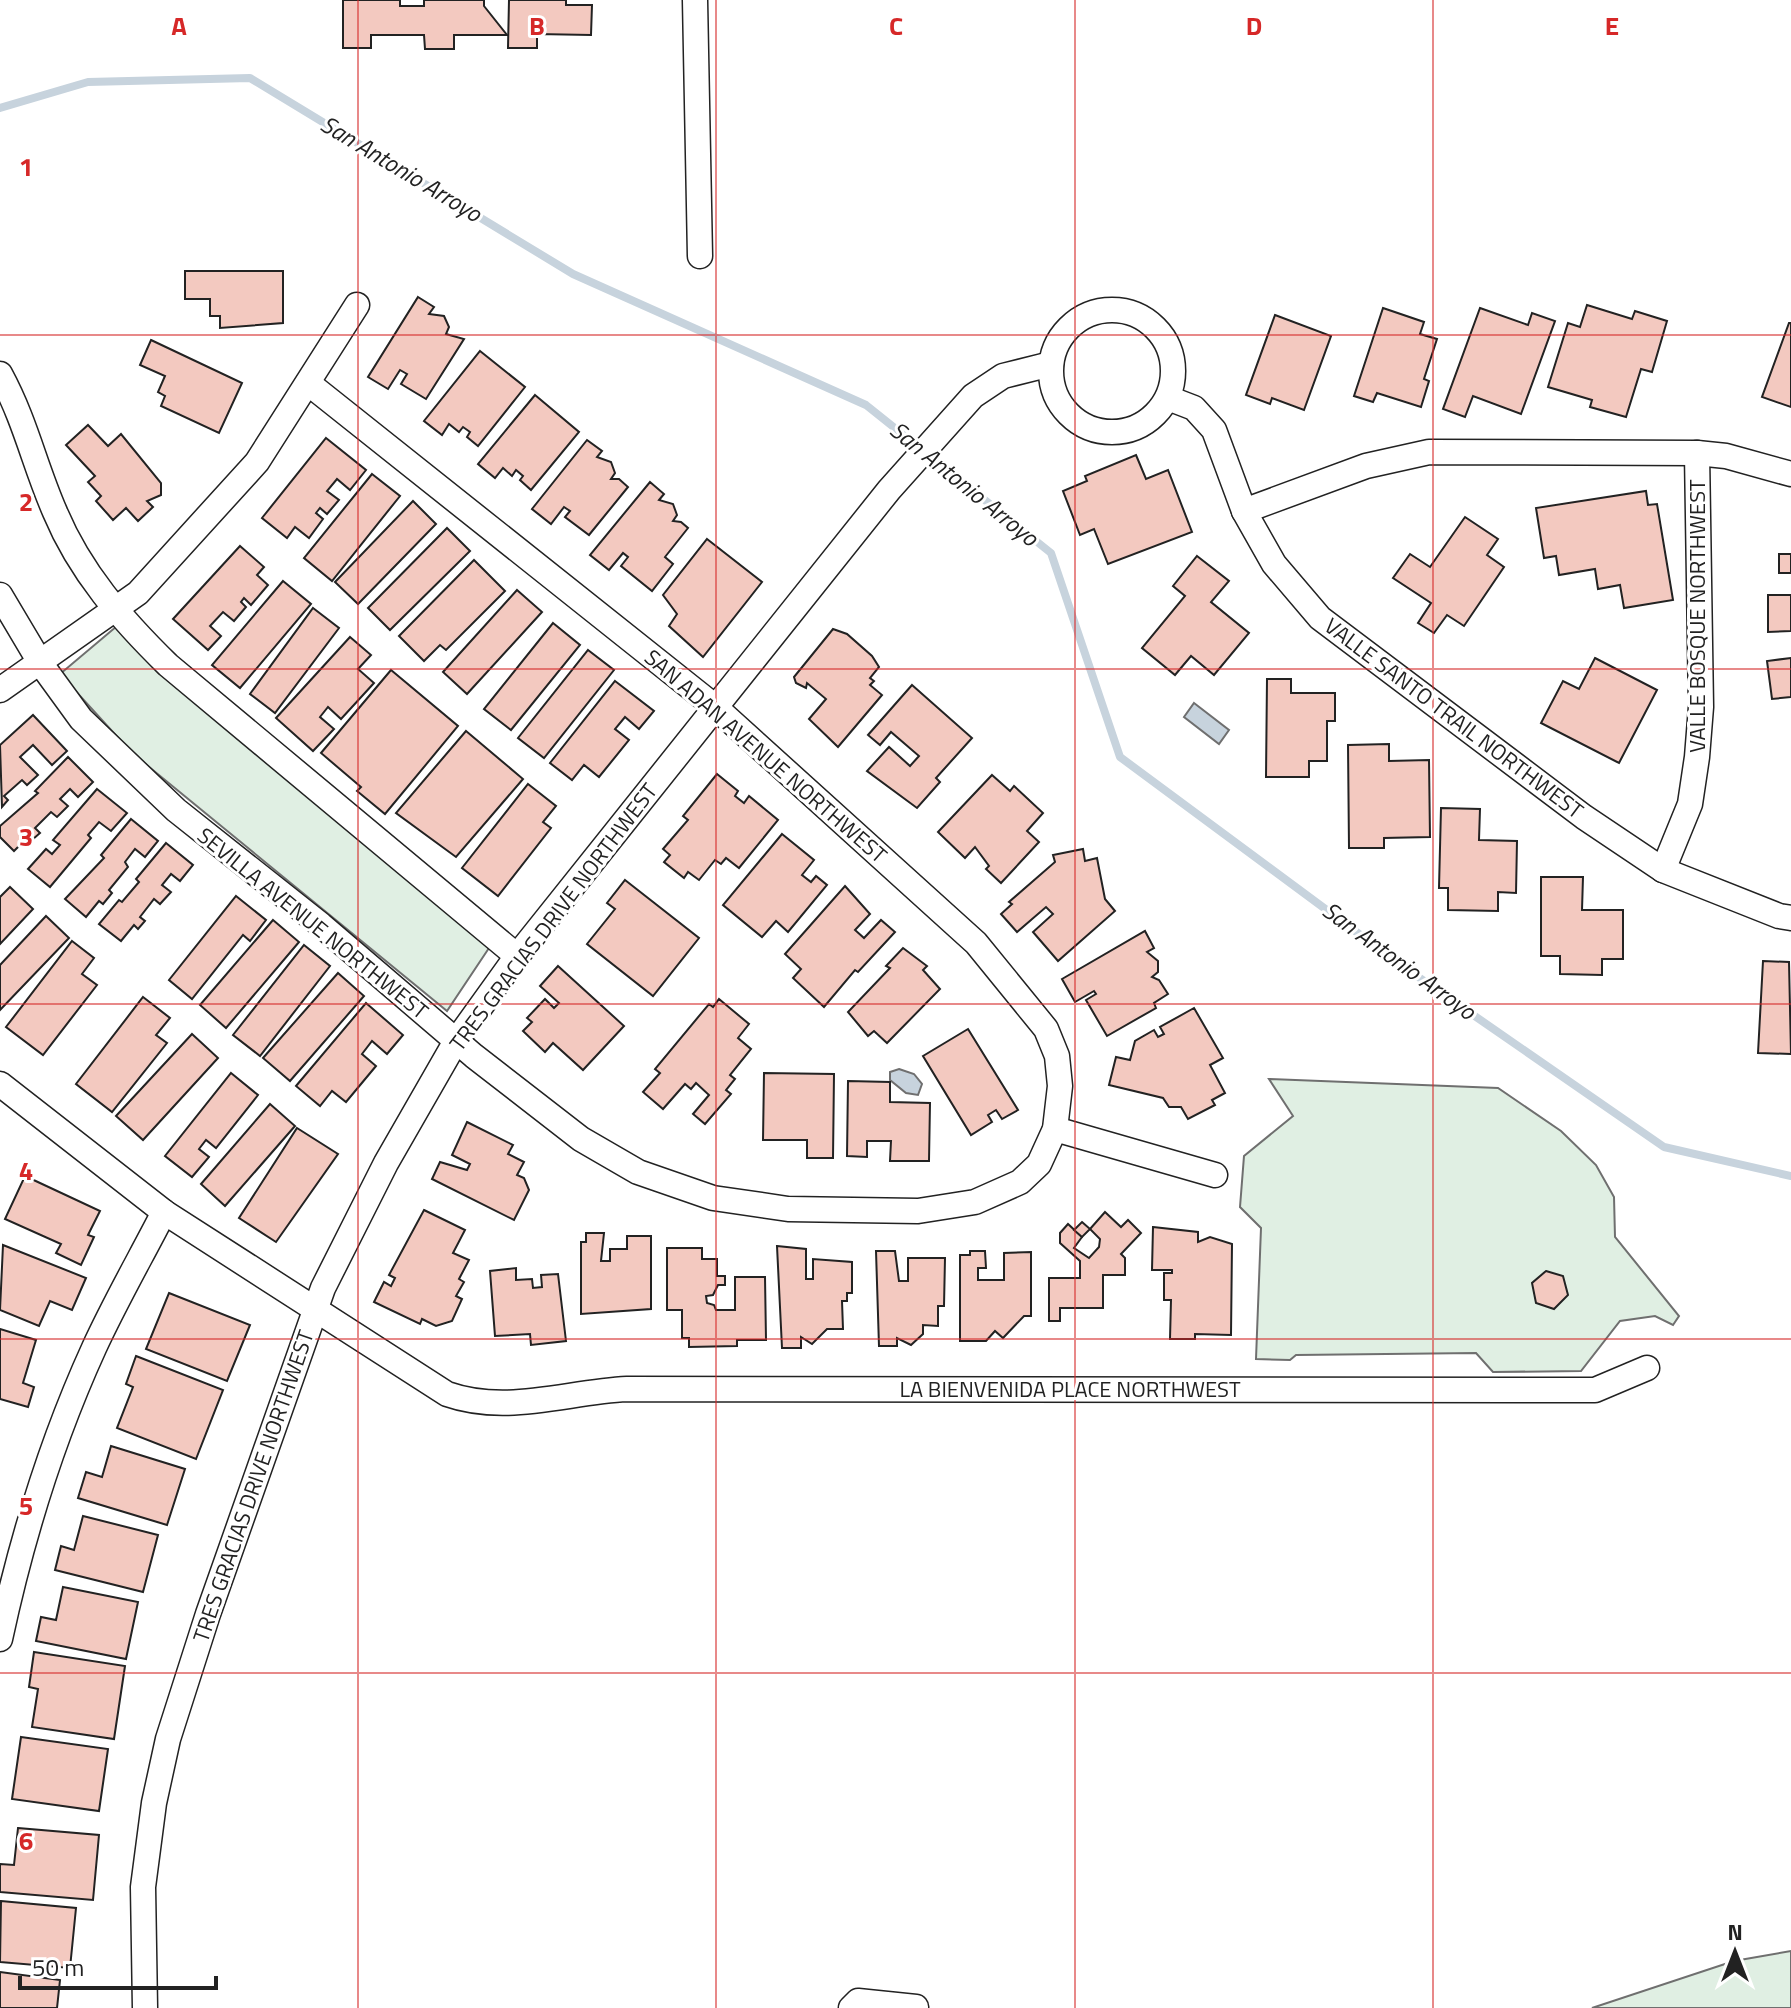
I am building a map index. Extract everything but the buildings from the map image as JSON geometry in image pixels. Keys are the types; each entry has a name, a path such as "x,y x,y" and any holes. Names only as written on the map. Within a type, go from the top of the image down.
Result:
{"street":[{"path":"695,0 700,256"},
{"path":"0,690 138,593 257,462 357,305"},
{"path":"1108,310 1135,314 1163,336 1172,355 1174,377 1168,398 1155,416 1138,428 1114,433 1093,430 1074,420 1061,405 1052,386 1051,364 1057,344 1069,327 1087,315 1108,310"},
{"name":"TRES GRACIAS DRIVE NORTHWEST","path":"145,2008 143,1887 154,1803 168,1739 314,1310 380,1176 456,1041 517,956 889,490 973,396 1003,376 1051,364"},
{"path":"0,374 22,415 55,512 81,565 114,608 168,665 517,956"},
{"name":"SAN ADAN AVENUE NORTHWEST","path":"308,383 714,706 976,943 1046,1029 1057,1056 1060,1086 1055,1129"},
{"name":"VALLE SANTO TRAIL NORTHWEST","path":"1168,398 1194,408 1214,430 1244,511 1274,564 1320,618 1584,817 1663,870 1791,918"},
{"path":"1244,511 1366,466 1429,452 1697,453 1726,456 1791,474"},
{"name":"VALLE BOSQUE NORTHWEST","path":"1663,870 1690,804 1697,757 1701,707 1697,453"},
{"name":"SEVILLA AVENUE NORTHWEST","path":"0,595 41,664 81,719 176,810 321,925 456,1041 581,1139 638,1172 713,1198 758,1205 788,1209 918,1211 975,1202 1020,1182 1039,1164 1055,1129"},
{"path":"0,1084 164,1212 314,1310"},
{"path":"1055,1129 1215,1175"},
{"path":"0,1639 24,1542 65,1421 94,1348 164,1212"},
{"name":"LA BIENVENIDA PLACE NORTHWEST","path":"314,1310 447,1394 490,1405 627,1389 1595,1390 1647,1368"},
{"path":"851,2008 858,2001 916,2007"}],"green space":[{"path":"117,626 489,948 447,1011 132,753 60,674"},
{"path":"1269,1079 1498,1088 1561,1131 1596,1165 1614,1197 1615,1237 1679,1316 1673,1325 1655,1316 1620,1321 1581,1371 1493,1372 1476,1353 1296,1355 1290,1360 1256,1359 1261,1228 1240,1207 1244,1156 1293,1116"},
{"path":"1791,1951 1791,2008 1592,2008 1734,1961"}],"shaded area":[{"path":"1194,703 1229,730 1219,744 1184,717"},
{"path":"899,1069 914,1074 922,1084 918,1095 906,1093 890,1080 890,1072"}],"waterway":[{"name":"San Antonio Arroyo","path":"0,108 88,82 250,78 573,274 866,405 1051,553 1120,757 1401,965 1664,1147 1791,1176"}]}
